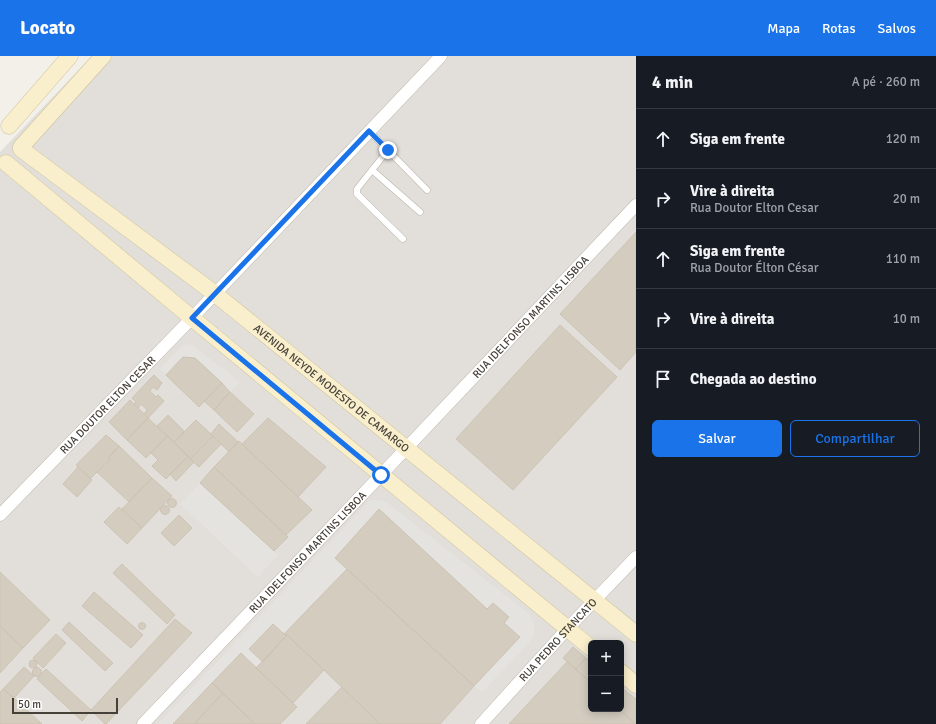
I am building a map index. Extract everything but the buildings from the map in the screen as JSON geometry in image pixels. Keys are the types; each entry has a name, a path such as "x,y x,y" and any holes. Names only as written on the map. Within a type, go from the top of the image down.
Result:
{"street":[{"path":"21,148 21,138 18,133 5,125 70,56"},
{"path":"103,56 21,148 16,158 2,164 192,318 588,645"},
{"name":"RUA DOUTOR ELTON CESAR","path":"0,515 192,318 214,293 441,56"},
{"name":"AVENIDA NEYDE MODESTO DE CAMARGO","path":"21,148 214,293 636,634"},
{"name":"RUA IDELFONSO MARTINS LISBOA","path":"144,724 636,205"},
{"name":"RUA PEDRO STANCATO","path":"481,724 568,628 636,557"},
{"path":"624,675 636,685"}],"lane":[{"path":"369,131 427,190"},
{"path":"388,150 357,189 357,194 403,239"},
{"path":"372,170 420,212"}],"shaded area":[{"path":"92,56 636,56 636,724 0,724 0,152"},
{"path":"183,345 192,345 240,382 230,392 195,358 183,357 166,375 160,369"},
{"path":"200,483 278,555 258,577 180,504"},
{"path":"369,501 384,501 389,504 528,613 532,618 534,634 529,643 482,692 474,686 519,637 504,623 493,603 487,609 379,510 335,557 347,569 284,634 273,624 249,649 263,662 256,668 241,653 173,724 158,724"}],"route":[{"path":"381,475 192,318 214,293 369,131 388,150"}]}
